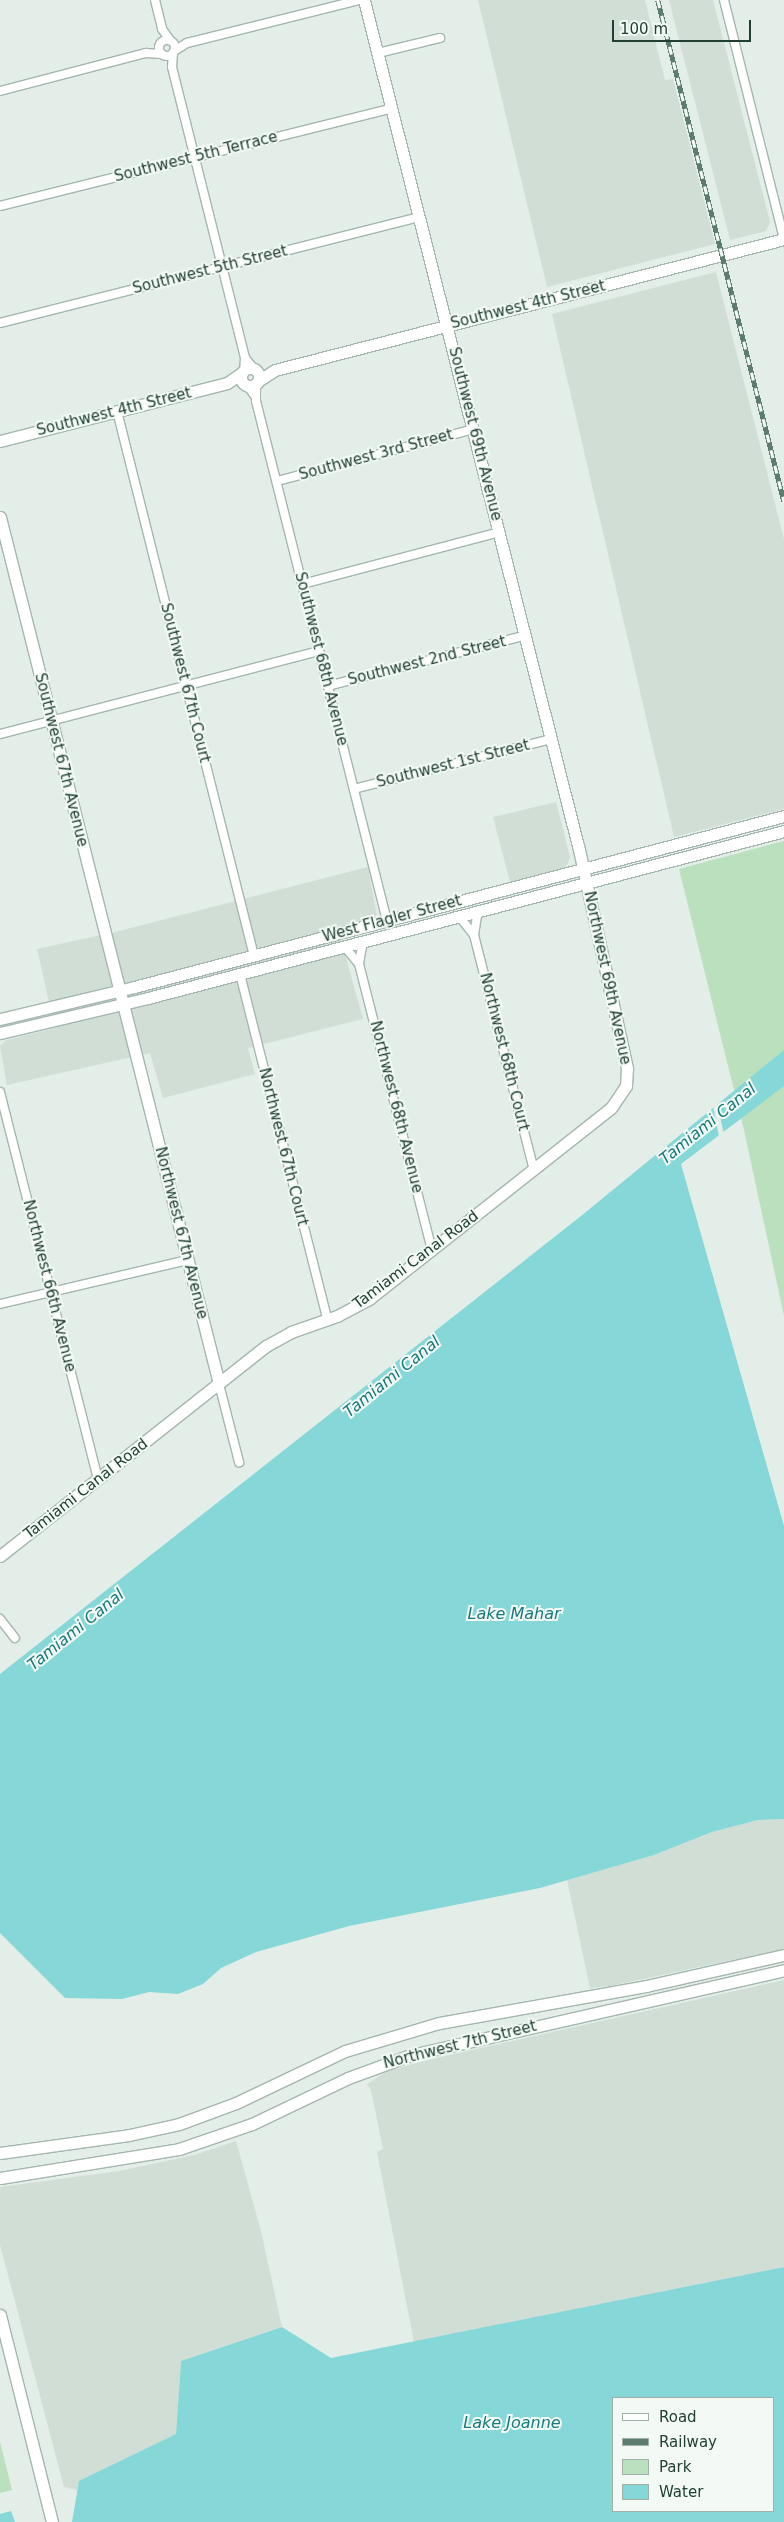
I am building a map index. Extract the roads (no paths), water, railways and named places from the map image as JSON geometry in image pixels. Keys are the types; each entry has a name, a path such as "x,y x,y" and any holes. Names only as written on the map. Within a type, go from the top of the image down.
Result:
{"main road":[{"name":"Southwest 69th Avenue","path":"364,0 584,869"},
{"name":"Southwest 4th Street","path":"0,441 784,239"},
{"name":"Southwest 67th Avenue","path":"0,516 124,1003"},
{"name":"West Flagler Street","path":"0,1019 120,991 784,816"},
{"path":"758,823 761,837"},
{"name":"West Flagler Street","path":"0,1033 240,974 784,831"},
{"name":"Northwest 69th Avenue","path":"584,869 627,1068 626,1086"},
{"name":"Northwest 67th Avenue","path":"124,1003 219,1384"},
{"name":"Tamiami Canal Road","path":"0,1556 279,1338 327,1319 369,1299 611,1108 626,1086"},
{"name":"Northwest 7th Street","path":"0,2153 128,2135 186,2122 236,2103 345,2051 430,2025 499,2010 620,1991 784,1955"},
{"name":"Northwest 7th Street","path":"0,2178 179,2149 245,2127 348,2078 411,2055 784,1970"},
{"path":"0,2315 52,2522"}],"street":[{"path":"155,0 162,30 160,44 162,55 172,67"},
{"path":"146,53 162,55 174,52 188,43 360,0"},
{"path":"724,0 784,239"},
{"path":"162,30 171,41 174,52 172,67 250,377"},
{"path":"378,53 440,38"},
{"path":"0,90 146,53 160,44 171,41 188,43"},
{"name":"Southwest 5th Terrace","path":"0,206 392,108"},
{"name":"Southwest 5th Street","path":"0,323 420,217"},
{"name":"Southwest 68th Avenue","path":"250,377 387,921"},
{"name":"Southwest 67th Court","path":"117,411 254,956"},
{"name":"Southwest 3rd Street","path":"277,481 474,429"},
{"path":"302,584 500,532"},
{"name":"Southwest 2nd Street","path":"328,686 526,635"},
{"path":"0,734 319,651"},
{"name":"Southwest 1st Street","path":"354,789 551,739"},
{"name":"Northwest 68th Court","path":"478,911 474,935 534,1170"},
{"name":"Northwest 68th Court","path":"459,916 474,935"},
{"name":"Northwest 68th Avenue","path":"363,941 360,964 432,1250"},
{"name":"Northwest 68th Avenue","path":"344,946 360,964"},
{"name":"Northwest 67th Court","path":"240,974 327,1319"},
{"name":"Northwest 66th Avenue","path":"0,1092 98,1480"},
{"path":"0,1304 188,1260"},
{"name":"Northwest 67th Avenue","path":"219,1384 239,1462"},
{"path":"0,1619 15,1638"}],"water":[{"name":"Lake Mahar","path":"784,1050 784,1086 681,1164 784,1526 784,1819 758,1820 712,1832 654,1855 540,1888 349,1926 256,1952 221,1968 203,1984 178,1994 149,1992 122,1999 65,1998 0,1933 0,1674 581,1216"},
{"name":"Lake Joanne","path":"784,2267 784,2522 72,2522 79,2481 176,2434 181,2361 282,2327 331,2358"},
{"path":"11,2511 15,2522 0,2522 0,2514"}],"railway":[{"path":"658,0 784,501"}],"water label":[{"name":"Tamiami Canal","path":"708,1124"},
{"name":"Tamiami Canal","path":"392,1377"},
{"name":"Tamiami Canal","path":"76,1630"}]}
